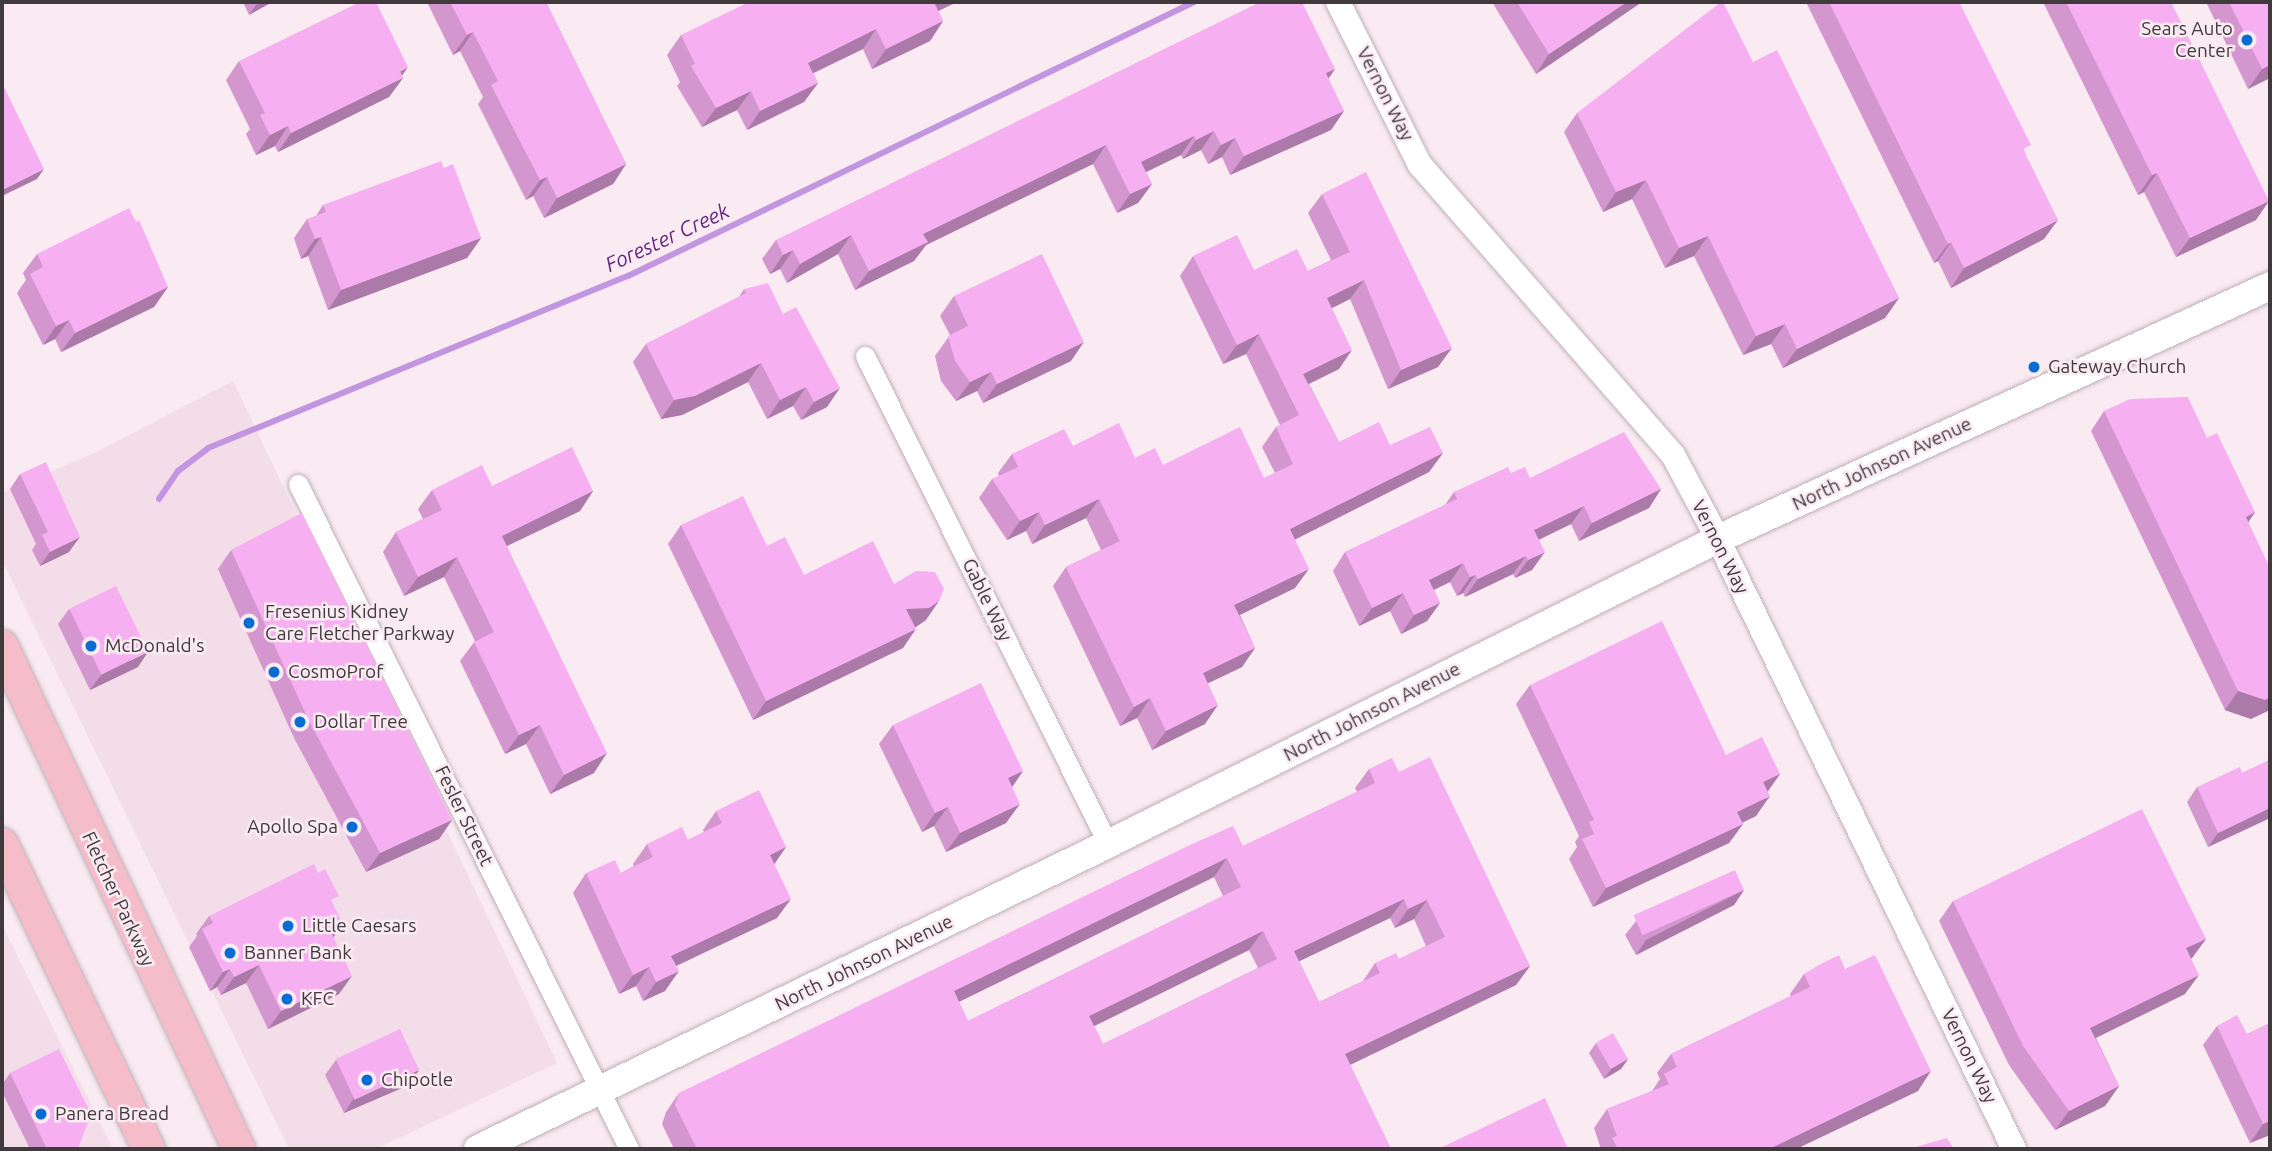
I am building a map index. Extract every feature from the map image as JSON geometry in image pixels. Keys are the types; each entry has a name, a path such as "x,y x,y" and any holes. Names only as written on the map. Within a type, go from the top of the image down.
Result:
{"main road":[{"name":"North Johnson Avenue","path":"478,1149 601,1092 1108,844 1718,539 2270,286"},
{"name":"Fletcher Parkway","path":"2,646 239,1149"},
{"path":"2,844 149,1149"}],"street":[{"name":"Vernon Way","path":"1338,2 1420,165 1673,455 1718,539 2014,1149"},
{"name":"Gable Way","path":"866,356 1108,844"},
{"name":"Fesler Street","path":"298,484 629,1149"}],"shaded area":[{"path":"233,381 557,1063 376,1149 289,1149 2,560 2,493 96,452"},
{"path":"2,925 113,1149 2,1149"}],"building":[{"path":"360,2 376,2 408,67 400,71 403,78 291,133 288,126 270,135 260,115 265,113 239,61"},
{"path":"450,2 546,2 626,164 557,198 547,177 540,180 491,85 498,81 473,32 467,35"},
{"path":"749,2 934,2 943,21 886,49 876,29 808,63 818,83 760,111 751,91 716,108 691,66 695,64 681,35"},
{"path":"1260,2 1302,2 1335,69 1326,73 1344,111 1244,156 1235,138 1221,145 1214,131 1196,140 1194,136 1141,162 1152,184 1130,194 1106,145 923,234 928,242 869,271 851,235 800,264 793,250 783,255 776,240"},
{"path":"1517,2 1627,2 1549,54"},
{"path":"1721,2 1753,62 1777,50 1899,298 1797,349 1785,324 1756,336 1708,236 1679,248 1646,180 1616,192 1577,113"},
{"path":"1829,2 1959,2 2031,145 2023,149 2058,220 1964,268 1951,242 1948,244"},
{"path":"2066,2 2171,2 2269,201 2190,238 2157,173 2152,175"},
{"path":"2229,2 2270,2 2270,65 2262,69"},
{"path":"2,83 44,169 2,190"},
{"path":"441,161 444,168 453,164 481,238 341,290 321,237 315,239 307,219 326,212 323,205"},
{"path":"1366,172 1452,348 1401,370 1364,280 1327,298 1352,350 1303,374 1339,442 1379,422 1390,445 1430,427 1443,453 1290,529 1309,569 1234,605 1255,648 1203,673 1218,705 1166,731 1150,698 1134,707 1066,567 1120,541 1099,499 1045,525 1039,512 1020,521 992,479 1018,467 1012,454 1064,429 1073,446 1119,423 1135,458 1155,448 1163,465 1240,427 1264,478 1293,464 1276,427 1299,415 1259,334 1237,345 1193,256 1237,235 1254,270 1297,249 1308,271 1350,252 1322,194"},
{"path":"129,208 136,222 139,220 168,287 75,333 69,320 56,326 30,274 43,267 37,254"},
{"path":"1042,254 1084,342 997,384 991,372 970,382 955,361 948,336 968,326 954,296"},
{"path":"768,283 783,314 796,307 840,388 814,402 806,387 780,400 761,363 695,396 674,400 646,344 746,293 744,289"},
{"path":"2188,397 2207,438 2217,433 2255,512 2246,517 2270,568 2270,697 2265,700 2238,691 2104,411 2130,399"},
{"path":"1624,432 1661,489 1592,523 1584,506 1534,530 1545,552 1528,560 1526,556 1478,579 1475,575 1470,577 1463,563 1429,580 1440,603 1414,615 1403,593 1372,608 1345,552 1457,499 1454,492 1508,467 1511,473 1525,467 1530,478"},
{"path":"572,447 593,491 502,536 607,753 564,775 540,725 519,735 474,642 494,632 457,557 418,577 396,532 442,510 432,490 482,465 492,486"},
{"path":"46,462 80,537 50,552 42,535 48,532 20,474"},
{"path":"743,496 767,546 785,537 804,575 873,541 894,584 916,571 935,572 944,589 939,601 929,608 906,609 916,629 766,701 681,525"},
{"path":"302,513 452,820 380,853 308,719 231,550"},
{"path":"116,586 148,652 101,674 69,609"},
{"path":"1662,621 1726,755 1762,737 1780,774 1763,782 1770,796 1737,812 1743,824 1606,888 1582,839 1594,834 1589,822 1594,820 1530,685"},
{"path":"981,683 1023,771 1008,778 1020,804 960,833 948,807 935,813 893,725"},
{"path":"1430,757 1530,966 1345,1054 1391,1149 697,1149 675,1105 679,1093 1192,844 1233,826 1243,846 1375,783 1369,769 1392,758 1399,772","holes":["1227,858 1241,887 968,1021 954,991","1404,899 1408,909 1427,900 1445,937 1399,959 1396,953 1375,963 1380,973 1319,1002 1294,951","1263,931 1277,959 1103,1044 1089,1016"]},
{"path":"2270,760 2270,808 2218,833 2197,787 2240,767 2242,773"},
{"path":"759,790 786,847 770,855 791,899 671,956 679,971 656,982 649,967 633,975 586,873 615,860 621,873 653,857 647,844 682,827 688,840 722,823 716,811"},
{"path":"2142,809 2206,939 2186,948 2199,975 2090,1028 2119,1086 2069,1111 2023,1046 1953,901"},
{"path":"314,864 318,873 325,869 339,896 331,900 343,924 331,932 352,976 281,1011 259,965 234,977 230,969 223,972 202,929 213,923 209,916"},
{"path":"1735,870 1744,890 1643,935 1634,915"},
{"path":"1839,955 1845,969 1875,955 1931,1071 1769,1149 1618,1149 1612,1138 1617,1136 1607,1109 1669,1084 1664,1074 1677,1067 1671,1054 1810,987 1804,974"},
{"path":"2237,1015 2247,1034 2270,1023 2270,1121 2263,1124 2217,1026"},
{"name":"Chipotle","path":"400,1029 419,1070 355,1100 336,1059"},
{"path":"1613,1033 1628,1059 1611,1069 1596,1043"},
{"path":"59,1049 91,1114 78,1149 47,1149 10,1073"},
{"path":"1545,1098 1568,1149 1438,1149"},
{"path":"1947,1138 1954,1149 1911,1149 1919,1146"}],"waterway":[{"name":"Forester Creek","path":"159,499 178,471 208,448 628,276 1194,2"}],"place":[{"name":"Sears Auto Center","path":"2247,40"},
{"name":"Gateway Church","path":"2034,367"},
{"name":"Fresenius Kidney Care Fletcher Parkway","path":"249,623"},
{"name":"McDonald's","path":"91,646"},
{"name":"CosmoProf","path":"274,672"},
{"name":"Dollar Tree","path":"300,722"},
{"name":"Apollo Spa","path":"352,827"},
{"name":"Little Caesars","path":"288,926"},
{"name":"Banner Bank","path":"230,953"},
{"name":"KFC","path":"287,999"},
{"name":"Chipotle","path":"367,1080"},
{"name":"Panera Bread","path":"41,1114"}]}
